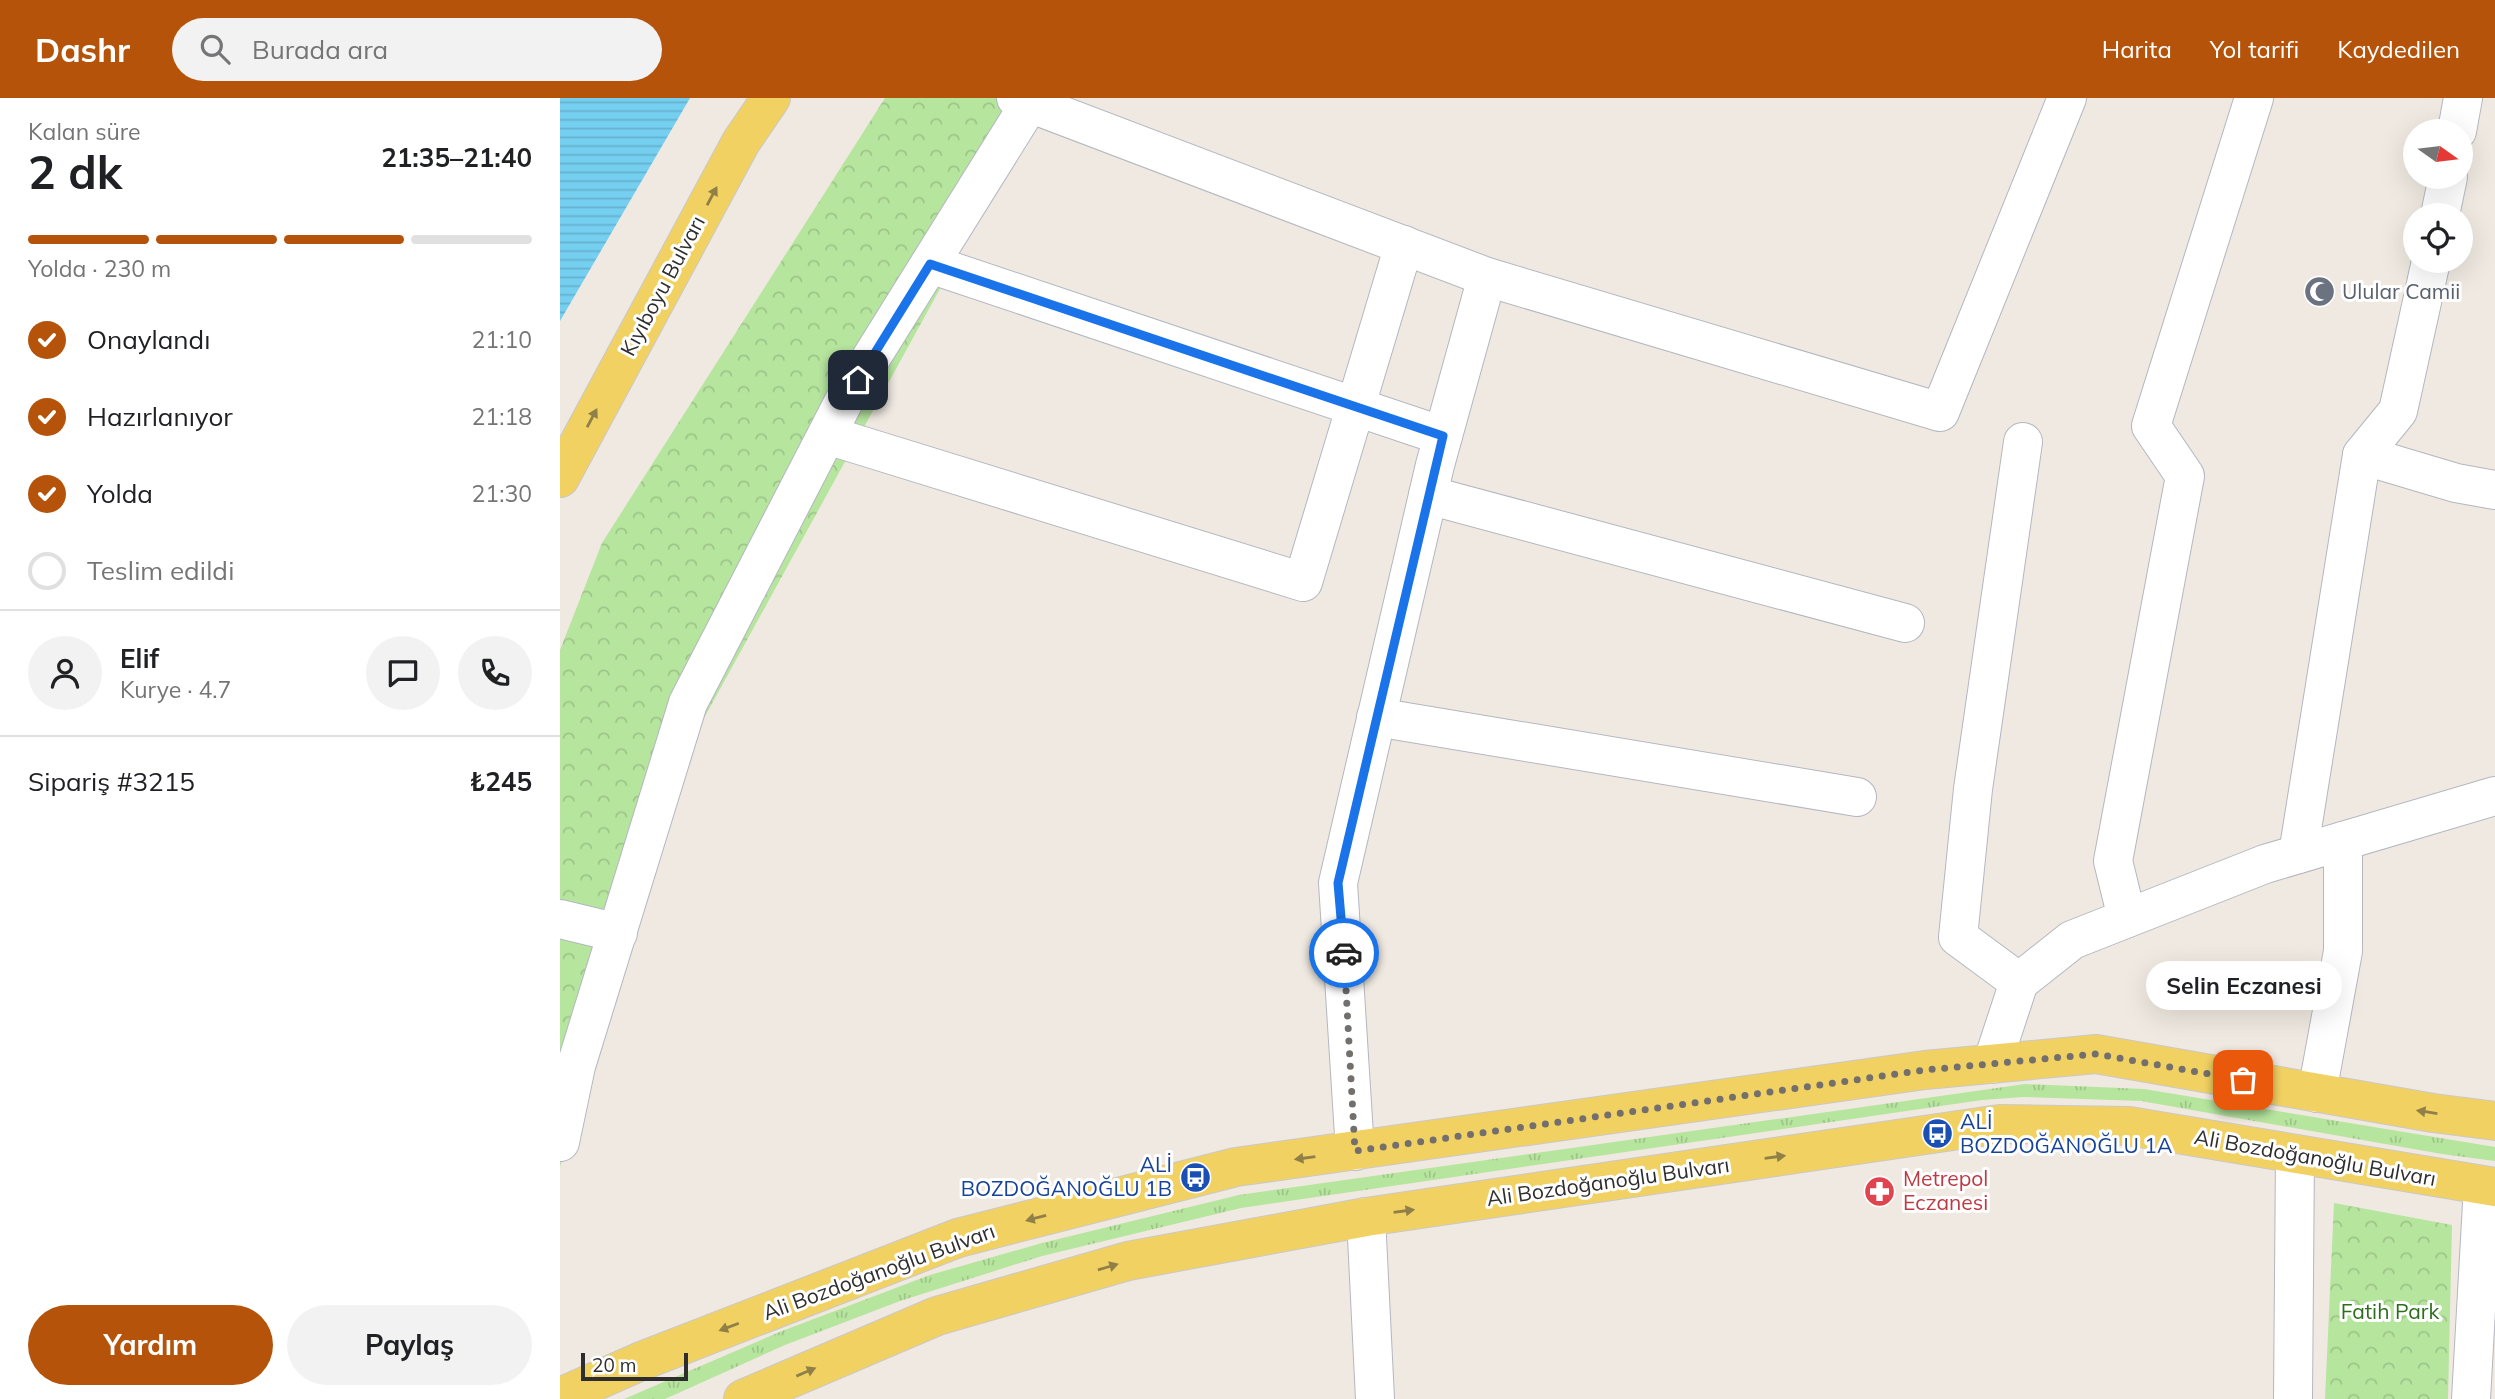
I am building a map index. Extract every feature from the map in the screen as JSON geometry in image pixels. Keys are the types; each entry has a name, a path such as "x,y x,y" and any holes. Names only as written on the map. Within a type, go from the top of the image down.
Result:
{"main road":[{"name":"Kıyıboyu Bulvarı","path":"560,478 741,142 771,98"},
{"name":"Ali Bozdoğanoğlu Bulvarı","path":"560,1397 639,1362 958,1238 1236,1167 1925,1070 2096,1054 2495,1121"},
{"name":"Ali Bozdoğanoğlu Bulvarı","path":"743,1399 937,1316 1128,1261 1366,1217 2000,1124 2129,1126 2489,1186"}],"street":[{"path":"560,1142 576,1066 688,703 827,435 1026,100 1487,277 1940,412 2067,98"},
{"path":"2127,918 2113,861 2185,476 2151,426 2254,98"},
{"path":"2459,119 2463,98"},
{"path":"827,435 1303,582 1404,245"},
{"path":"930,264 1443,436"},
{"path":"2298,854 2361,456 2398,411 2428,273"},
{"path":"1355,1151 1338,883 1428,495 1487,277"},
{"path":"2019,982 1958,937 1973,789 2023,442"},
{"path":"2361,456 2456,483 2495,490"},
{"path":"1428,495 1905,623"},
{"path":"1376,716 1857,797"},
{"path":"1992,1064 2019,982 2072,940 2265,864 2495,796"},
{"path":"2317,1093 2343,951 2343,841"},
{"path":"560,919 618,933"},
{"path":"2293,1399 2294,1154"},
{"path":"2472,1399 2489,1186"},
{"path":"1366,1217 1375,1399"}],"green space":[{"path":"885,98 1048,98 1024,136 653,811 560,1167 560,650 602,543"},
{"path":"2025,1084 2144,1089 2495,1147 2495,1161 2141,1101 2023,1097 1982,1100 1241,1208 1042,1256 900,1301 785,1345 665,1399 624,1399 782,1331 930,1275 1042,1243 1239,1195"},
{"name":"Fatih Park","path":"2334,1203 2452,1225 2448,1399 2325,1399"}],"water":[{"path":"560,98 690,98 560,321"}],"way so far":[{"path":"1344,953 1355,1151 1925,1070 2096,1054 2243,1080"}],"place":[{"name":"Ulular Camii","path":"2319,292"},
{"name":"Selin Eczanesi","path":"2243,1080"},
{"name":"ALİ BOZDOĞANOĞLU 1A","path":"1937,1134"},
{"name":"ALİ BOZDOĞANOĞLU 1B","path":"1195,1177"},
{"name":"Metrepol Eczanesi","path":"1880,1191"}],"route":[{"path":"858,380 930,264 1443,436 1338,883 1344,953"}]}
